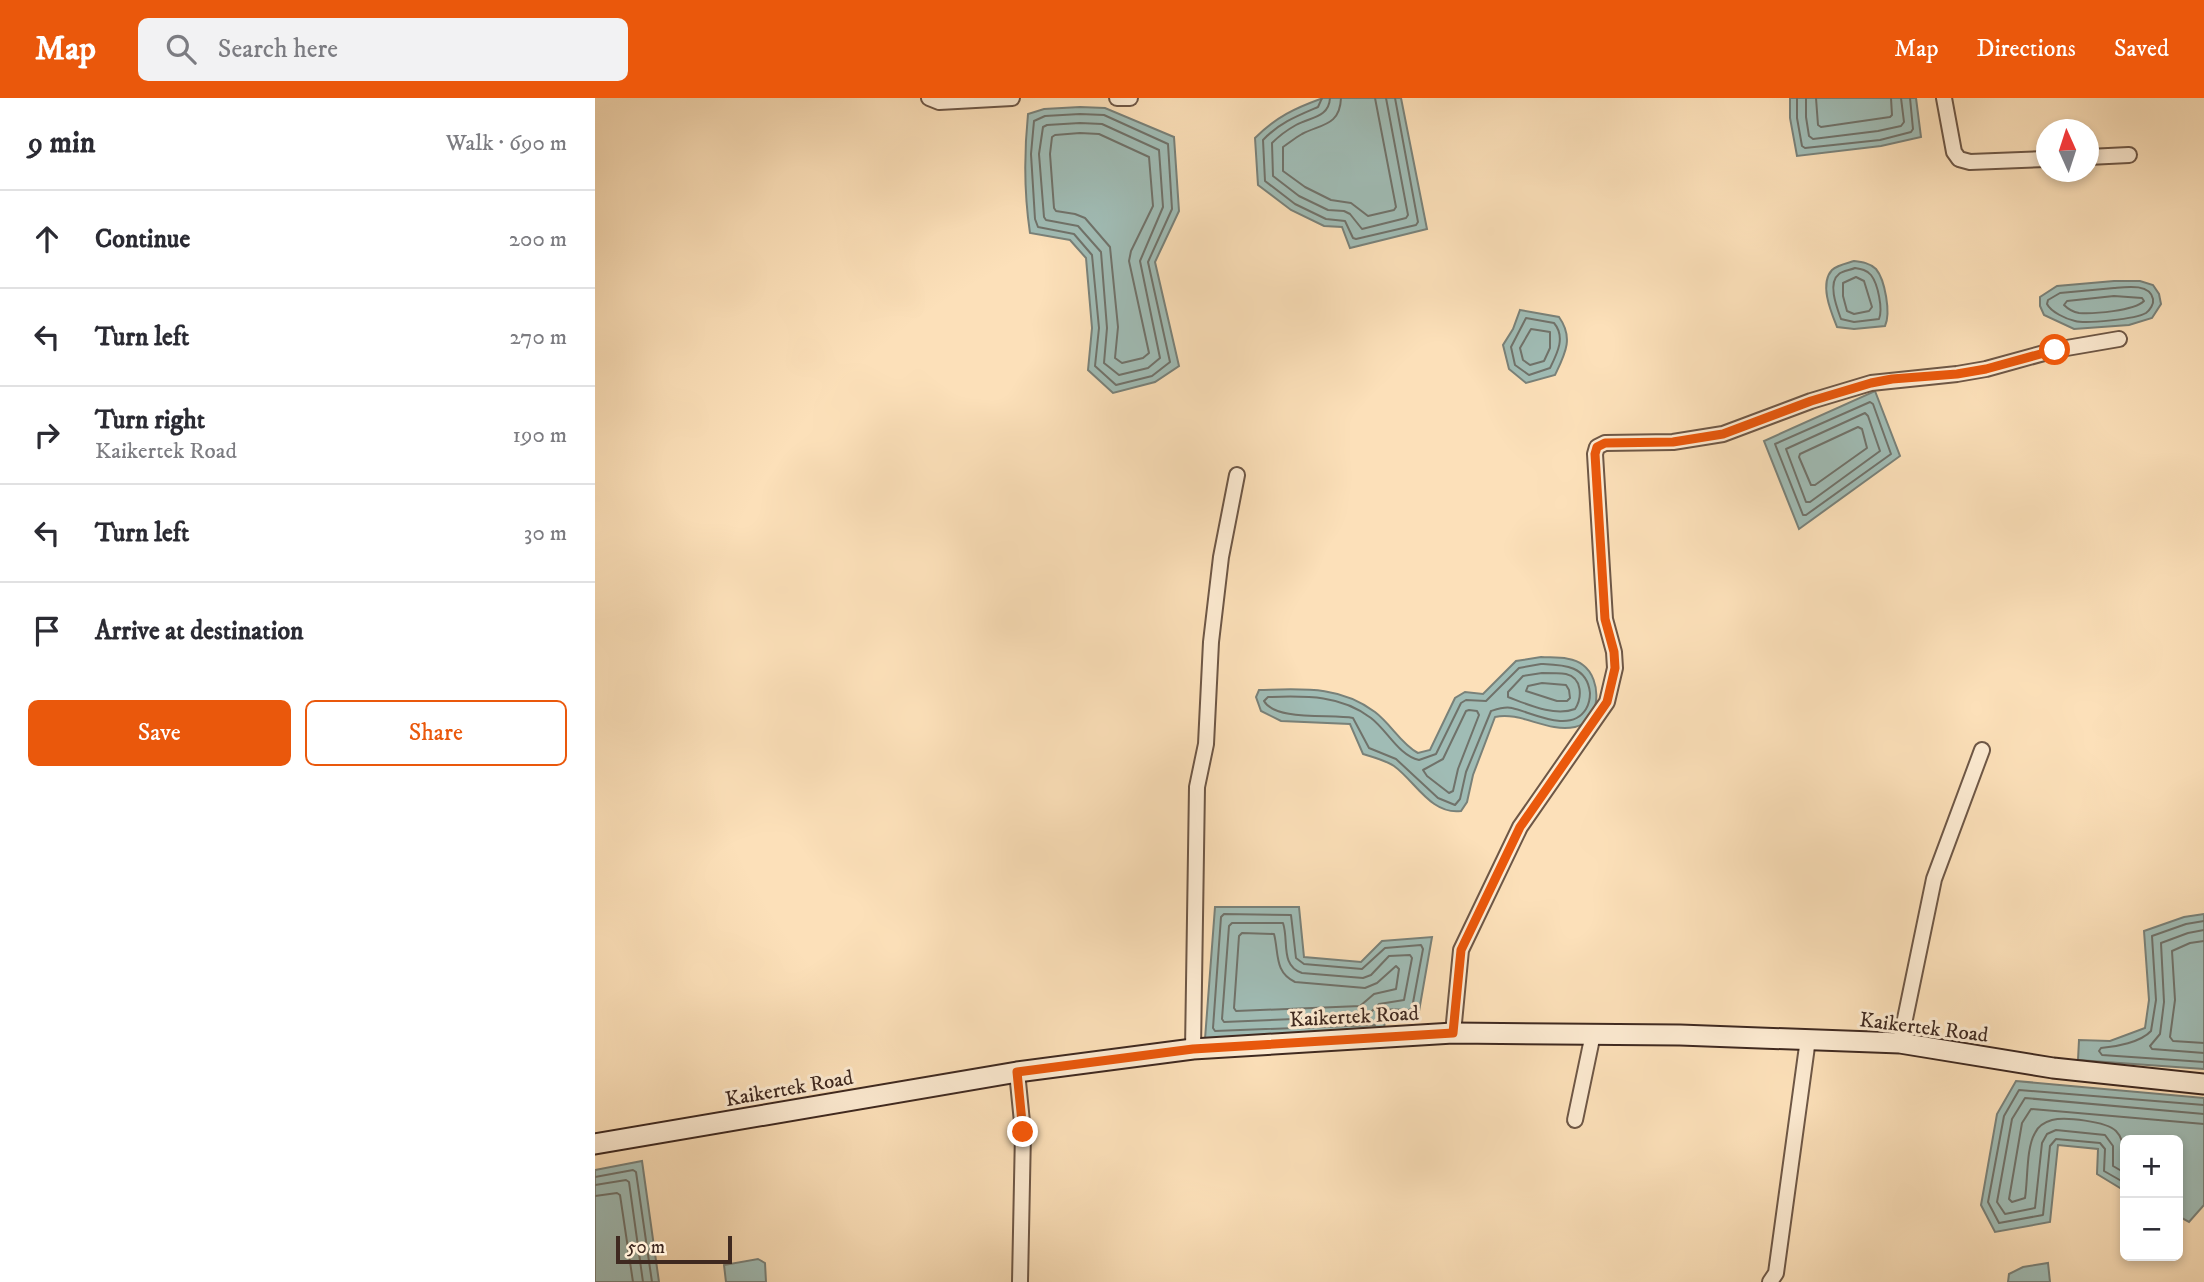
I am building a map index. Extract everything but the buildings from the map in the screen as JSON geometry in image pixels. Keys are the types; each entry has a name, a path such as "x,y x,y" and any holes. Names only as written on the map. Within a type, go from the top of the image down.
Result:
{"main road":[{"name":"Kaikertek Road","path":"595,1144 1017,1072 1193,1049 1453,1033 1808,1039 1900,1044 2053,1068 2204,1084"}],"street":[{"path":"929,98 939,102 1012,98"},
{"path":"1117,98 1130,98"},
{"path":"1944,98 1954,152 1959,159 1970,162 2036,159"},
{"path":"2099,156 2129,155"},
{"path":"1453,1033 1461,950 1520,827 1607,702 1615,668 1614,652 1605,619 1595,454 1597,447 1605,443 1673,442 1723,434 1811,401 1871,383 1976,371 2055,350 2119,339"},
{"path":"1193,1049 1197,787 1206,744 1211,642 1221,557 1237,475"},
{"path":"1900,1044 1934,880 1982,750"},
{"path":"1575,1120 1593,1034"},
{"path":"1770,1282 1776,1273 1808,1039"},
{"path":"1017,1072 1023,1132 1020,1282"}],"water":[{"path":"1323,98 1401,98 1427,229 1350,248 1342,227 1324,226 1291,210 1258,185 1255,138 1286,114"},
{"path":"1790,98 1916,98 1921,137 1881,146 1797,156 1790,118"},
{"path":"1105,108 1174,137 1179,211 1155,262 1179,366 1155,382 1113,393 1088,370 1092,328 1086,258 1070,240 1030,233 1028,218 1025,174 1028,114 1044,109"},
{"path":"1854,261 1871,265 1879,274 1887,305 1885,326 1854,329 1837,327 1827,298 1826,283 1834,268"},
{"path":"2140,281 2153,285 2161,304 2152,318 2129,325 2074,329 2044,315 2040,306 2040,297 2057,286"},
{"path":"1520,310 1559,317 1564,325 1566,346 1555,375 1526,383 1509,369 1503,345"},
{"path":"1875,391 1900,456 1799,529 1764,441"},
{"path":"1541,657 1574,660 1589,671 1596,689 1590,717 1575,727 1565,728 1515,717 1495,717 1473,775 1467,802 1461,811 1441,808 1424,796 1394,766 1363,754 1350,724 1281,721 1261,711 1256,697 1259,690 1290,689 1319,690 1348,697 1375,712 1418,753 1430,750 1455,698 1465,692 1483,694 1516,661"},
{"path":"1215,907 1299,907 1304,957 1361,962 1382,941 1432,937 1418,1017 1385,1018 1384,1031 1205,1039"},
{"path":"2204,914 2204,1069 2078,1060 2079,1040 2110,1041 2145,1028 2149,1000 2144,931 2184,917"},
{"path":"2016,1081 2204,1098 2204,1205 2189,1222 2183,1219 2183,1135 2120,1135 2120,1188 2097,1174 2098,1149 2058,1145 2050,1222 1995,1232 1981,1205 1997,1114"},
{"path":"642,1161 659,1282 595,1282 595,1170"},
{"path":"758,1259 765,1263 766,1282 726,1282 724,1265"},
{"path":"2048,1263 2050,1282 2008,1282 2009,1274 2023,1267"}],"route":[{"path":"1023,1132 1017,1072 1193,1049 1453,1033 1461,950 1520,827 1607,702 1615,668 1614,652 1605,619 1595,454 1597,447 1605,443 1673,442 1723,434 1811,401 1871,383 1986,369 2055,350"}]}
